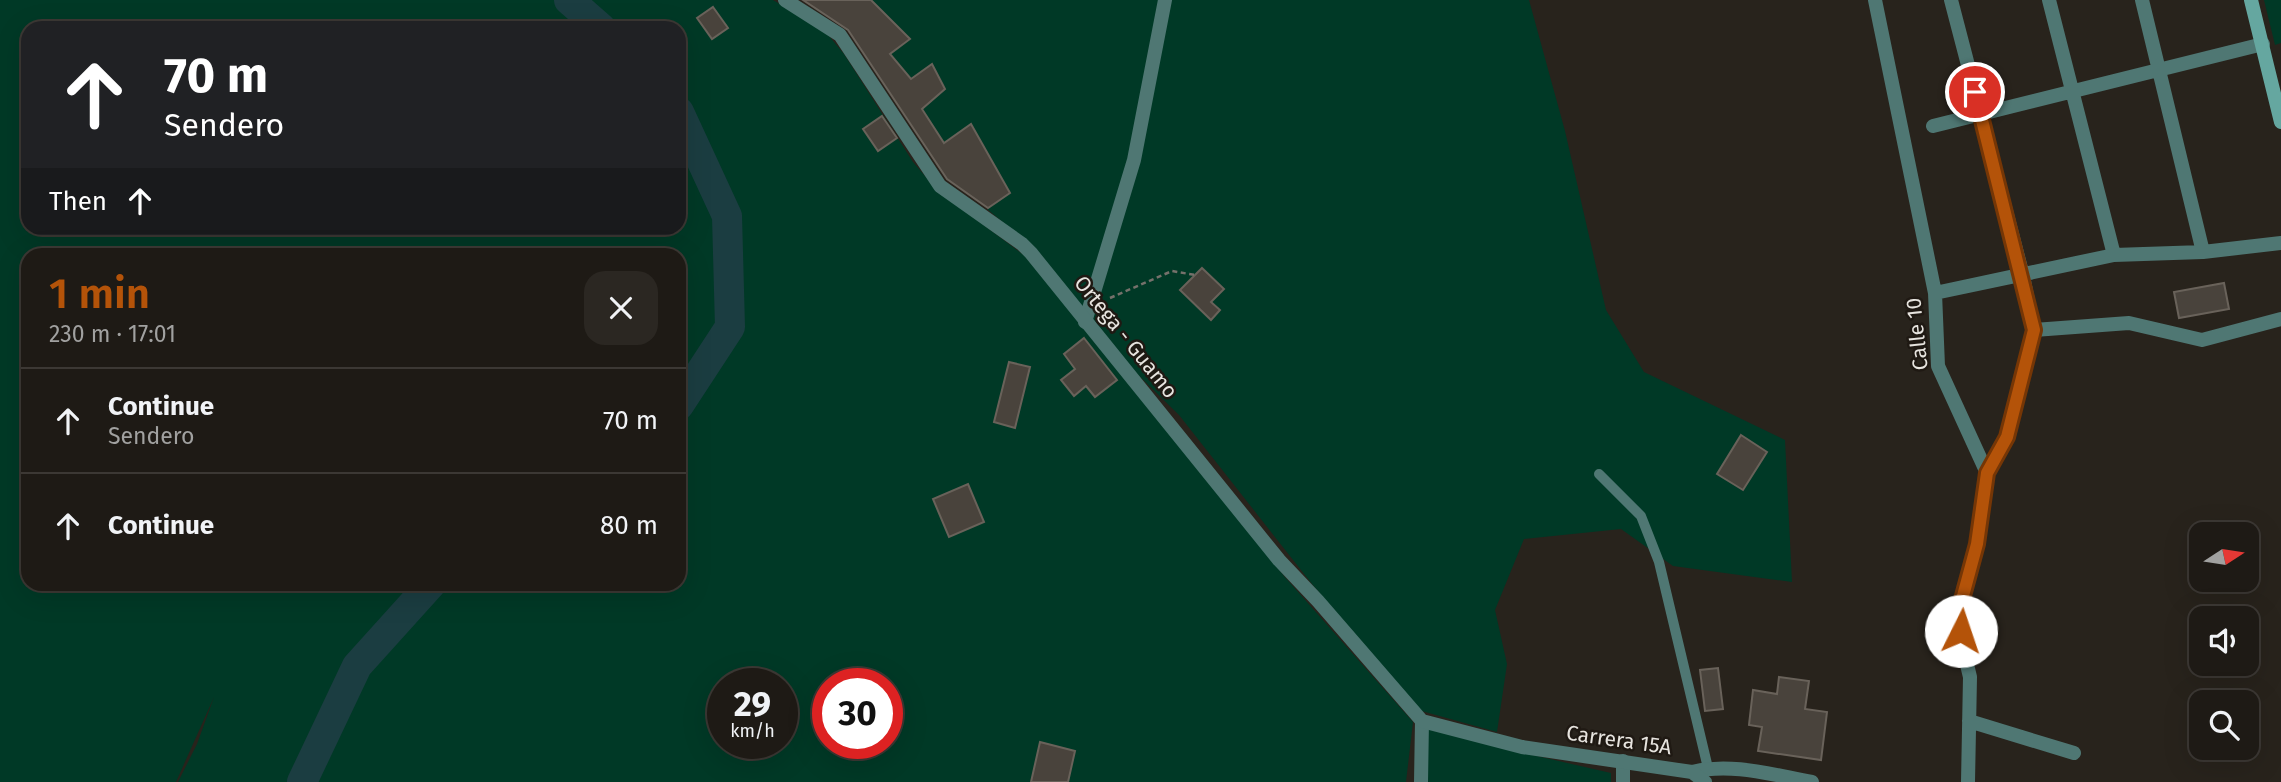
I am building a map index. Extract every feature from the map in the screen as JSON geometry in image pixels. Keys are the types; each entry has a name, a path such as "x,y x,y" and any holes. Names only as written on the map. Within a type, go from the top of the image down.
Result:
{"main road":[{"path":"2251,0 2281,122"}],"street":[{"name":"Ortega - Guamo","path":"785,0 840,34 940,186 1022,244 1279,560 1422,721"},
{"path":"1085,322 1134,160 1165,0"},
{"name":"Calle 10","path":"1875,0 1934,293 1938,366 1987,473"},
{"path":"1951,0 2023,276 2034,330 2007,437 1987,473 1977,544 1960,607 1962,645 1970,677 1968,782"},
{"path":"2049,0 2114,255"},
{"path":"2142,0 2203,252"},
{"path":"1933,125 2263,44"},
{"path":"1934,293 2114,255 2203,252 2281,243"},
{"path":"2034,330 2129,323 2202,340 2281,319"},
{"path":"1421,782 1422,721"},
{"name":"Carrera 15A","path":"1422,721 1522,747 1707,775"},
{"path":"1969,721 2074,753"},
{"path":"1623,761 1623,782"},
{"path":"1707,775 1727,767 1812,782"}],"lane":[{"path":"1599,474 1642,516 1659,562 1707,775"}],"path":[{"path":"1090,307 1171,271 1195,275"}],"green space":[{"path":"0,0 773,0 824,30 844,54 913,162 937,190 1025,256 1251,531 1284,576 1413,722 1406,782 178,782 197,744 214,697 176,782 0,782"},
{"path":"871,0 1529,0 1565,131 1606,310 1644,372 1785,440 1792,582 1673,566 1621,529 1524,539 1495,610 1507,664 1497,732 1418,710 1312,584 1179,415 1124,361 1035,249 987,209 1010,193 971,124 944,143 922,109 945,88 932,65 911,79 890,54 910,39"},
{"path":"2264,0 2281,0 2281,43 2275,45"},
{"path":"1428,729 1611,773 1611,782 1428,782"}],"building":[{"path":"803,0 871,0 910,39 890,54 911,79 932,64 945,89 922,109 944,143 971,124 1010,193 988,208 947,179 848,30"},
{"path":"713,7 728,28 712,39 697,18"},
{"path":"882,116 897,138 878,151 863,129"},
{"path":"1202,268 1224,289 1211,302 1220,310 1211,320 1180,290"},
{"path":"2224,283 2229,309 2179,318 2174,292"},
{"path":"1084,338 1117,380 1095,397 1086,386 1074,396 1061,380 1075,369 1064,354"},
{"path":"1009,362 1030,367 1015,428 994,422"},
{"path":"1741,435 1767,452 1743,490 1717,474"},
{"path":"968,484 984,522 949,537 933,499"},
{"path":"1718,668 1723,709 1705,711 1700,670"},
{"path":"1779,677 1809,681 1805,709 1827,712 1821,760 1758,751 1762,727 1749,725 1753,690 1777,694"},
{"path":"1040,742 1075,751 1068,782 1031,782"}],"waterway":[{"path":"569,0 593,21"},
{"path":"686,127 727,216 730,327 686,394"},
{"path":"302,782 357,666 425,591"}],"route":[{"path":"1961,631 1960,607 1977,544 1987,473 2007,437 2034,330 2023,276 1975,92"}]}
